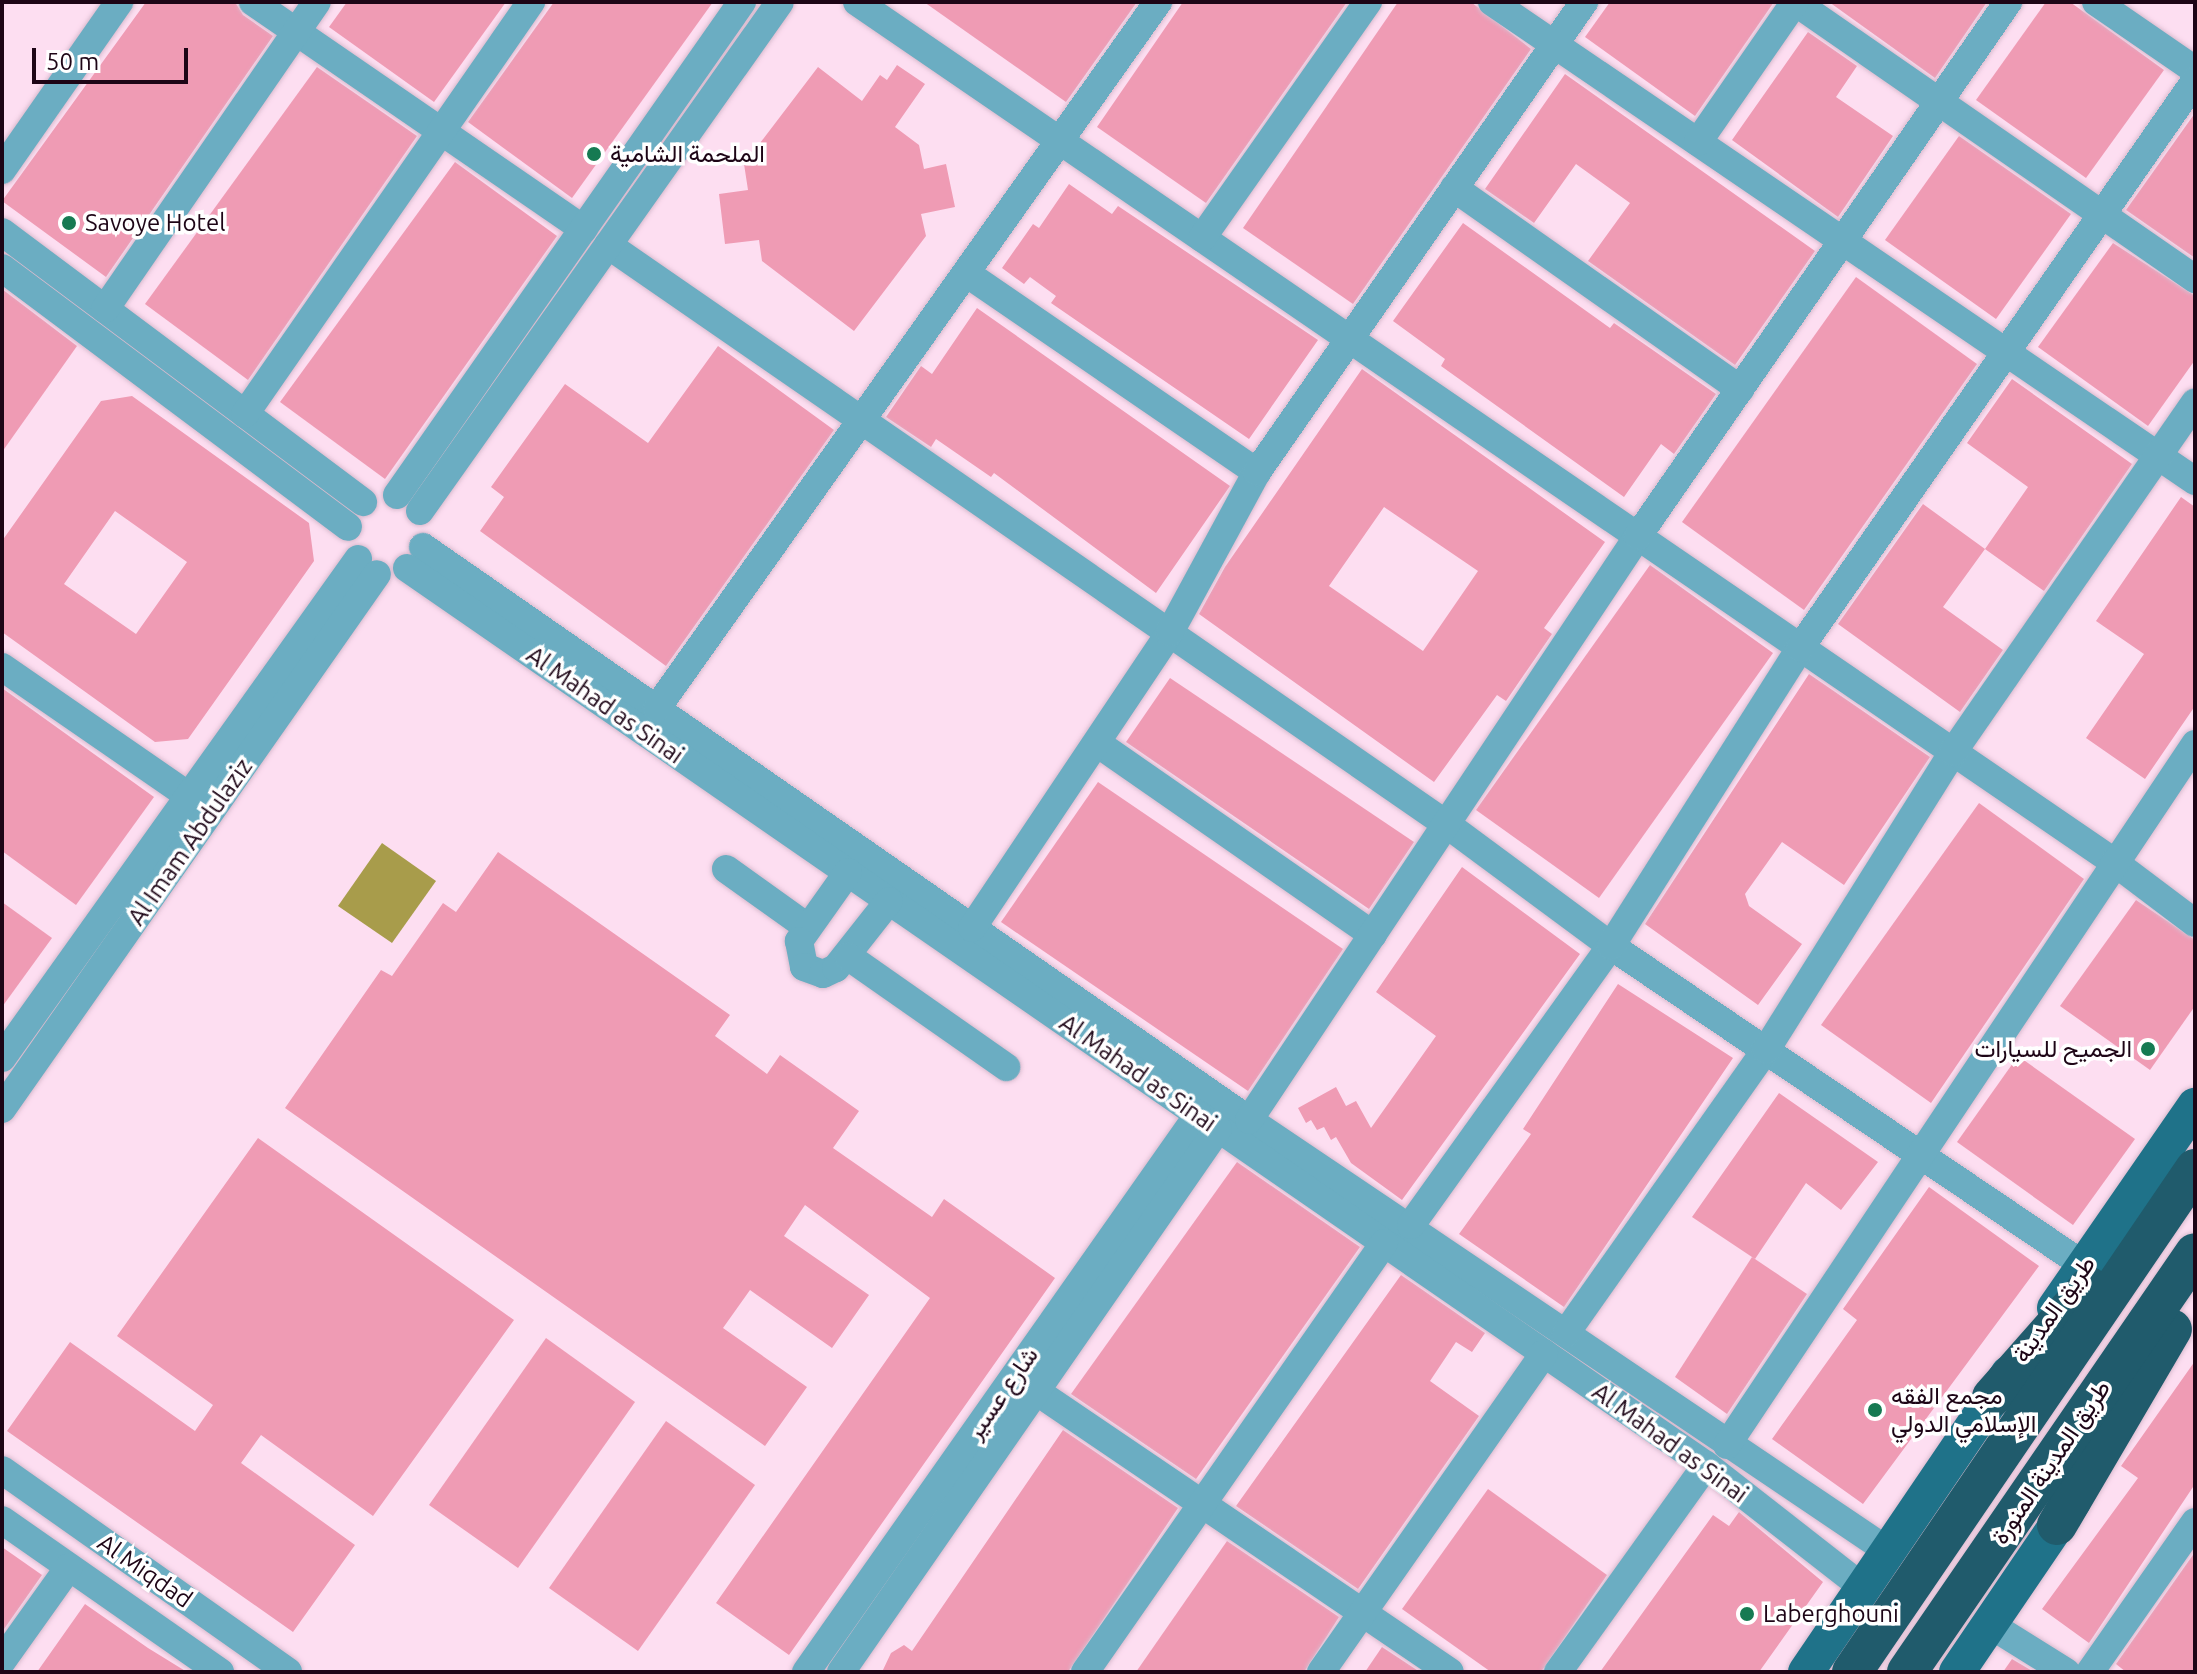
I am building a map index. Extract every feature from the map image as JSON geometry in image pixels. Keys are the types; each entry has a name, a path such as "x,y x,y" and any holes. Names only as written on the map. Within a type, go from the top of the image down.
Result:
{"highway":[{"path":"1992,1397 2195,1168"},
{"name":"طريق المدينة المنورة","path":"1852,1672 2195,1168"},
{"name":"طريق المدينة المنورة","path":"1907,1672 2195,1253"},
{"path":"2057,1525 2195,1290"}],"main road":[{"name":"طريق المدينة","path":"1806,1672 1885,1549 2195,1106"},
{"path":"1957,1672 2195,1323"}],"street":[{"path":"2,170 119,2"},
{"path":"253,2 583,229"},
{"path":"105,309 317,2"},
{"path":"245,414 531,2"},
{"path":"408,503 583,229 742,2"},
{"path":"408,503 608,245 780,2"},
{"path":"857,2 2114,862 2195,923"},
{"path":"657,708 1158,2"},
{"path":"1202,238 1368,2"},
{"path":"1492,2 2195,481"},
{"path":"972,928 1170,632 1257,472 1584,2"},
{"path":"1698,142 1795,2 2195,279"},
{"path":"1249,1120 1449,826 1638,536 2008,2"},
{"path":"2096,2 2195,70"},
{"path":"1411,1225 1611,946 1800,648 2195,81"},
{"path":"1454,188 1740,389"},
{"path":"2,232 363,502"},
{"path":"608,245 1449,826 1611,946 2085,1266"},
{"path":"2,268 348,527"},
{"path":"966,273 1257,472"},
{"path":"1566,1333 1766,1050 1953,752 2195,403"},
{"path":"2,1058 189,796 367,566 415,557 430,533 408,503 378,490 348,514 348,551 367,566"},
{"name":"Al Mahad as Sinai","path":"415,557 657,708 1249,1120 1411,1225 1727,1445 1885,1549"},
{"name":"Al Mahad as Sinai","path":"415,557 889,901 1706,1465 1862,1587"},
{"name":"Al Imam Abdulaziz","path":"2,1109 367,566"},
{"path":"2,667 189,796"},
{"path":"1097,743 1373,935"},
{"path":"1727,1445 1924,1156 2114,862 2195,744"},
{"path":"726,869 807,927"},
{"path":"848,872 807,927 798,954 804,967 823,974 849,957 889,901"},
{"path":"849,957 1006,1067"},
{"name":"شارع عسير","path":"841,1672 1036,1391 1208,1122"},
{"name":"شارع عسير","path":"806,1672 1208,1122"},
{"path":"1085,1672 1384,1243"},
{"path":"1321,1672 1544,1353"},
{"path":"1036,1391 1450,1672"},
{"path":"1558,1672 1706,1465"},
{"name":"Al Miqdad","path":"2,1470 288,1672"},
{"name":"Al Miqdad","path":"2,1520 220,1672"},
{"path":"2090,1672 2195,1522"},
{"path":"2,1661 69,1567"},
{"path":"1989,1624 2066,1672"}],"shaded area":[{"path":"382,843 436,881 392,943 338,906"}],"building":[{"path":"146,2 235,2 243,15 273,36 106,277 2,201"},
{"path":"347,2 506,2 434,102 329,27"},
{"path":"554,2 713,2 572,198 468,122"},
{"path":"924,2 1137,2 1066,102"},
{"path":"1183,2 1347,2 1206,203 1097,127"},
{"path":"1398,2 1471,2 1531,49 1353,304 1243,228"},
{"path":"1610,2 1774,2 1695,116 1585,37"},
{"path":"1829,2 1987,2 1935,78"},
{"path":"2046,2 2070,2 2164,70 2086,178 1976,100"},
{"path":"1808,32 1857,66 1836,97 1893,136 1838,217 1732,140"},
{"path":"897,65 925,84 895,127 919,145 924,169 946,164 955,207 921,214 926,236 854,331 762,261 759,240 725,244 719,194 748,190 744,164 818,67 862,101 880,75 887,80"},
{"path":"317,67 417,136 248,380 145,304"},
{"path":"1565,74 1815,251 1735,365 1588,261 1630,203 1576,164 1534,223 1485,189"},
{"path":"2195,113 2195,258 2126,210"},
{"path":"1959,136 2071,214 1996,319 1885,240"},
{"path":"455,162 557,236 385,479 280,402"},
{"path":"1069,184 1112,214 1118,206 1318,340 1249,439 1051,303 1056,296 1030,277 1024,284 1002,268 1033,224 1039,228"},
{"path":"1463,223 1610,328 1614,323 1716,394 1674,454 1661,444 1624,497 1441,366 1445,359 1393,321"},
{"path":"2113,243 2195,296 2195,360 2148,426 2038,347"},
{"path":"1856,277 1977,364 1804,610 1682,522"},
{"path":"2,289 77,346 2,452"},
{"path":"977,308 1230,486 1156,593 994,473 991,477 936,439 931,447 886,417 921,366 932,374"},
{"path":"718,346 834,430 666,666 480,531 504,497 491,487 565,384 648,443"},
{"path":"1362,369 1605,542 1544,628 1552,634 1506,701 1497,695 1434,782 1199,614 1225,567","holes":["1384,507 1478,571 1423,651 1329,586"]},
{"path":"2012,379 2132,464 2044,591 1985,549 2028,487 1967,443"},
{"path":"132,396 309,523 314,561 188,739 155,742 2,632 2,541 101,401","holes":["115,511 187,562 136,634 64,584"]},
{"path":"2181,497 2195,507 2195,706 2145,779 2086,738 2144,654 2096,621"},
{"path":"1923,504 1985,549 1943,607 2003,650 1960,712 1838,624"},
{"path":"1650,565 1773,653 1599,898 1476,810"},
{"path":"1809,674 1930,757 1844,885 1782,842 1745,894 1749,906 1802,944 1758,1005 1645,924"},
{"path":"1170,678 1414,842 1369,909 1126,742"},
{"path":"2,688 154,797 76,905 2,851"},
{"path":"1098,782 1343,949 1248,1091 1001,922"},
{"path":"1979,803 2084,879 1931,1103 1821,1025"},
{"path":"498,852 730,1015 715,1036 767,1074 780,1055 859,1111 833,1148 932,1217 944,1199 1055,1278 789,1655 716,1603 930,1298 805,1205 784,1236 869,1295 832,1348 750,1290 723,1328 807,1387 765,1446 285,1108 381,970 392,976 443,903 456,912"},
{"path":"1462,867 1580,954 1402,1200 1351,1163 1336,1137 1331,1140 1324,1127 1317,1130 1311,1120 1306,1123 1298,1108 1336,1087 1346,1106 1356,1101 1371,1128 1436,1036 1376,992"},
{"path":"2136,900 2195,940 2195,1006 2150,1070 2060,1006"},
{"path":"2,902 52,938 2,1007"},
{"path":"1618,984 1733,1058 1564,1307 1459,1234 1531,1134 1523,1129"},
{"path":"2018,1056 2135,1139 2073,1225 1957,1142"},
{"path":"1779,1093 1878,1162 1841,1210 1806,1183 1755,1259 1692,1217"},
{"path":"258,1138 514,1320 373,1516 261,1435 241,1463 355,1545 293,1632 7,1431 70,1342 195,1431 213,1405 117,1336"},
{"path":"1237,1162 1360,1247 1196,1479 1071,1394"},
{"path":"1929,1187 2039,1266 1863,1504 1772,1439 1857,1320 1843,1309"},
{"path":"1752,1257 1807,1294 1727,1414 1675,1377"},
{"path":"1401,1275 1485,1333 1472,1352 1456,1342 1430,1381 1479,1416 1358,1589 1236,1506"},
{"path":"546,1338 635,1402 518,1568 429,1505"},
{"path":"2195,1361 2195,1484 2089,1643 2042,1609 2138,1478 2121,1466"},
{"path":"666,1421 755,1485 638,1651 549,1588"},
{"path":"1063,1430 1178,1508 1068,1672 882,1672 891,1653 904,1645 912,1651"},
{"path":"1488,1489 1607,1575 1541,1672 1491,1672 1402,1609"},
{"path":"1739,1512 1823,1582 1759,1672 1600,1672 1713,1515 1729,1526"},
{"path":"1227,1541 1339,1617 1304,1672 1136,1672"},
{"path":"2,1547 42,1575 2,1632"},
{"path":"2195,1552 2195,1672 2126,1672 2116,1664"},
{"path":"85,1604 148,1648 187,1672 37,1672"},
{"path":"1382,1647 1420,1672 1365,1672"},
{"path":"2012,1659 2034,1672 2003,1672"}],"place":[{"name":"الملحمة الشامية","path":"594,154"},
{"name":"Savoye Hotel","path":"69,223"},
{"name":"الجميح للسيارات","path":"2148,1049"},
{"name":"مجمع الفقه الإسلامي الدولي","path":"1875,1410"},
{"name":"Laberghouni","path":"1747,1614"}]}
